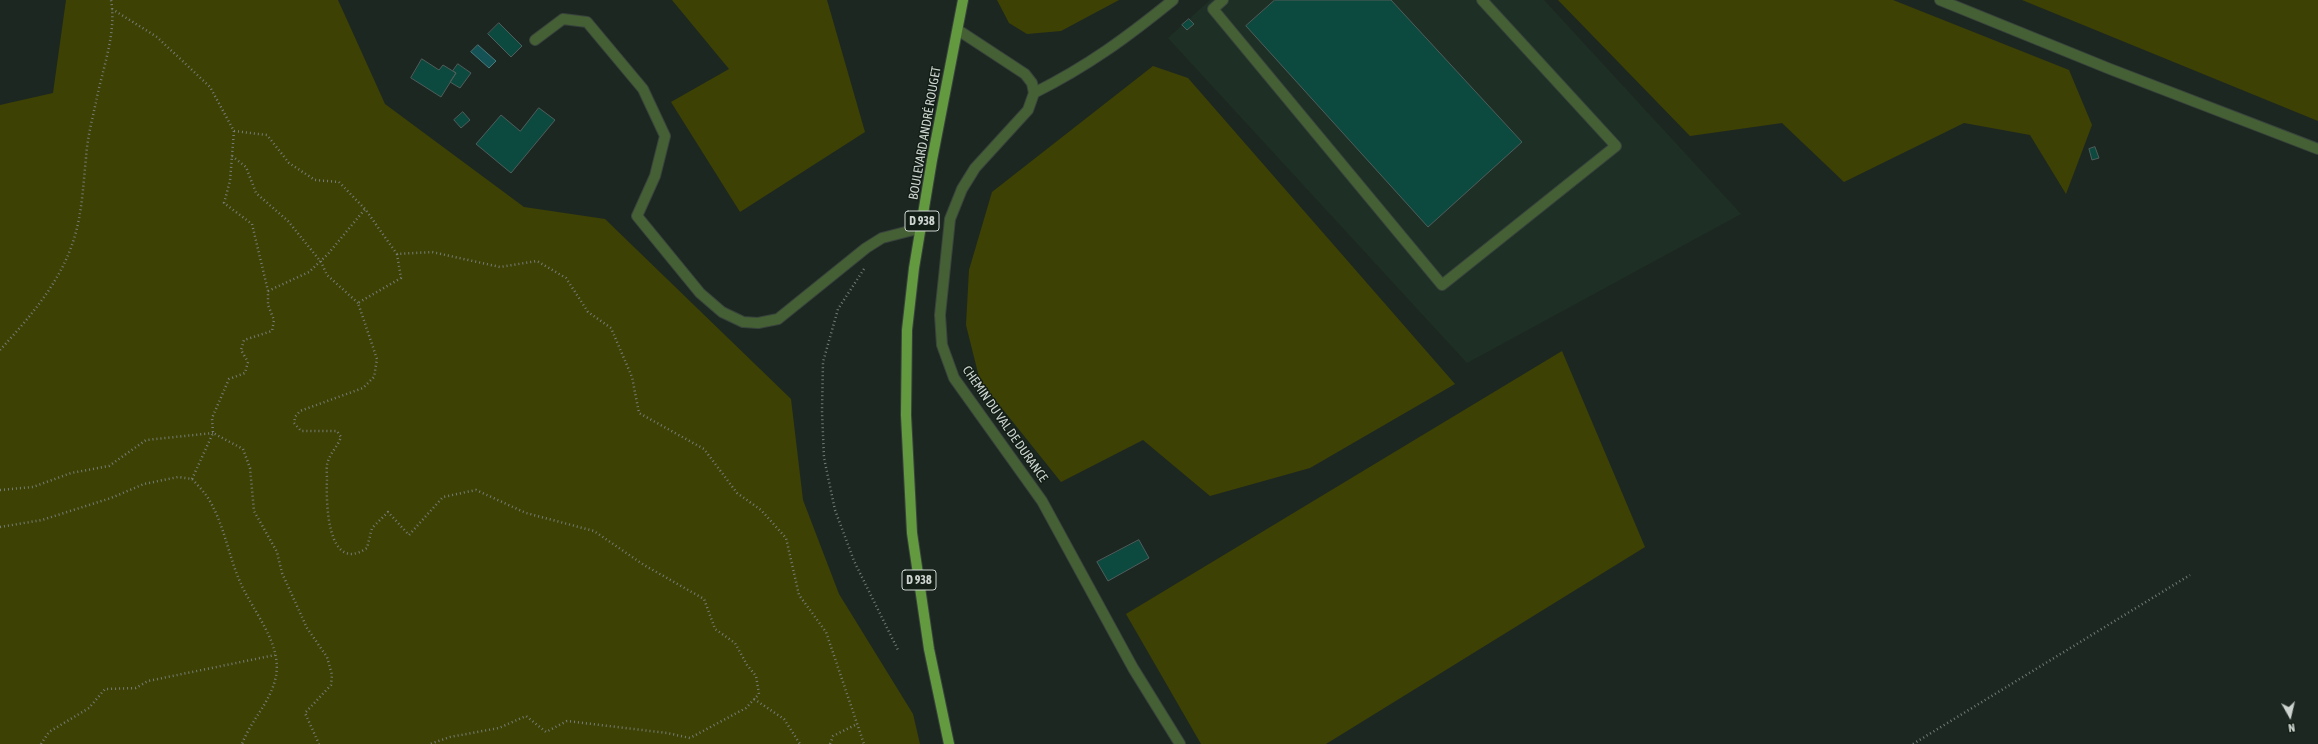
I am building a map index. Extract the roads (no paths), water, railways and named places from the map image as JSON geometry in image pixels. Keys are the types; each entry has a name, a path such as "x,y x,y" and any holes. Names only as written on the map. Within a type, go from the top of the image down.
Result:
{"main road":[{"name":"BOULEVARD ANDRÉ ROUGET","path":"949,744 929,649 912,533 906,415 907,330 921,228 964,0"}],"street":[{"path":"958,30 1025,74 1032,83 1034,93 1074,73 1123,41 1173,0"},
{"path":"1223,0 1212,9 1442,285 1616,146 1482,0"},
{"path":"1940,0 2110,69 2318,149"},
{"path":"535,40 563,20 587,22 643,89 665,136 655,176 637,216 700,293 722,312 743,322 758,323 778,319 882,238 921,228"},
{"name":"CHEMIN DU VAL DE DURANCE","path":"1034,93 1028,110 975,168 962,189 950,219 940,315 942,346 954,378 1042,501 1133,668 1180,744"}],"water":[{"path":"478,45 496,61 489,68 471,52"}]}
